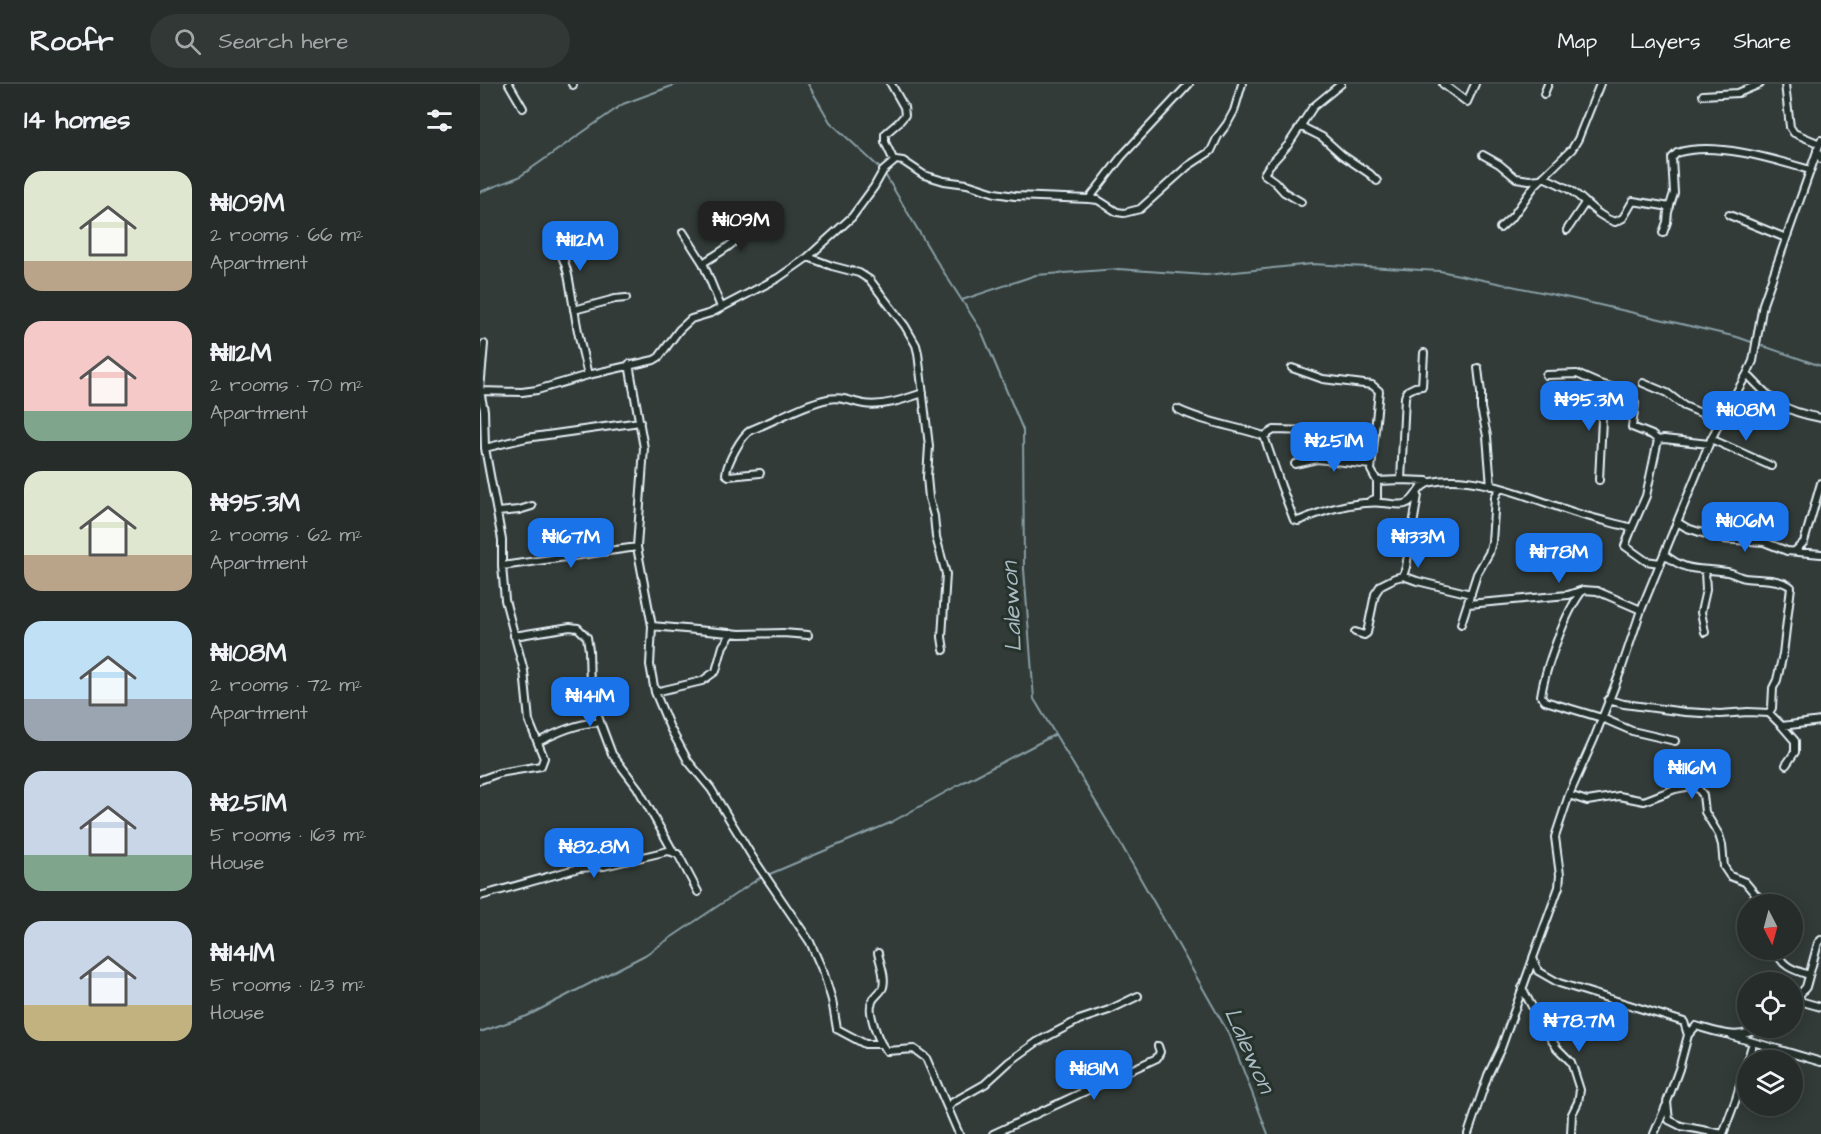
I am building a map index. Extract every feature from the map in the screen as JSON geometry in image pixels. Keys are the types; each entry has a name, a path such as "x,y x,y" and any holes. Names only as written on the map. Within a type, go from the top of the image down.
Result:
{"street":[{"path":"509,84 523,108"},
{"path":"891,84 904,107 905,115 885,134 885,142 894,161"},
{"path":"1089,199 1122,156 1189,84"},
{"path":"480,391 537,390 629,364 654,360 691,319 711,313 778,278 808,257 852,217 883,171 894,161 903,161 924,175 967,184 995,193 1089,199 1124,213 1140,208 1188,166 1211,151 1234,111 1242,84"},
{"path":"1301,202 1284,192 1264,174 1274,159 1288,145 1313,107 1341,84"},
{"path":"1443,84 1467,102 1475,84"},
{"path":"1544,94 1548,84"},
{"path":"1500,228 1513,216 1542,178 1572,149 1600,84"},
{"path":"1703,95 1738,93 1760,84"},
{"path":"1785,84 1790,127 1794,133 1819,145"},
{"path":"1300,126 1322,137 1377,181"},
{"path":"1819,145 1821,159"},
{"path":"1468,1134 1559,887 1560,875 1555,837 1569,795 1602,718 1641,610 1710,442 1747,374 1756,344 1763,304 1819,145"},
{"path":"1663,233 1674,193 1672,158 1682,151 1721,149 1766,157 1810,170"},
{"path":"1483,155 1516,178 1529,180 1542,178 1570,189 1608,220 1615,222 1623,218 1634,201 1670,207"},
{"path":"1567,230 1585,203"},
{"path":"1729,215 1786,238"},
{"path":"703,263 736,241 744,230 747,217"},
{"path":"683,232 703,263 721,307"},
{"path":"556,246 562,254 568,273 588,375"},
{"path":"808,257 859,273 870,280 905,326 916,345 929,446 927,477 929,498 946,574 942,637 944,650"},
{"path":"574,310 615,298 626,298"},
{"path":"480,780 499,773 541,766 544,758 529,721 524,671 507,607 501,567 502,540 485,448 484,410 480,391 484,344"},
{"path":"1401,480 1407,391 1422,386 1424,353"},
{"path":"629,364 644,458 637,547 652,626 650,665 655,692 670,728 688,761 711,789 753,858 810,942 824,974 832,1000 837,1029 865,1044 881,1044"},
{"path":"1292,368 1323,379 1372,385 1379,391 1371,465 1377,481 1377,498 1364,503"},
{"path":"1478,368 1491,486"},
{"path":"1546,375 1576,374 1623,390 1635,402 1632,427 1653,435 1658,440"},
{"path":"1747,374 1782,407 1821,418"},
{"path":"1643,383 1667,393 1684,406 1720,421"},
{"path":"1599,480 1602,419 1600,384"},
{"path":"760,472 729,476 726,474 733,455 751,430 791,411 827,399 839,398 870,404 922,393"},
{"path":"1177,408 1196,418 1264,436 1274,430 1311,430"},
{"path":"485,448 526,438 640,423"},
{"path":"1264,436 1294,520 1298,521 1332,508 1364,503 1407,504 1419,489 1429,483 1451,480 1470,481 1500,488 1581,515 1632,528"},
{"path":"1658,440 1710,442 1771,466"},
{"path":"1658,440 1646,496 1625,546 1646,561 1660,563"},
{"path":"1295,464 1317,459 1371,465"},
{"path":"1377,481 1401,480 1429,483"},
{"path":"1795,551 1804,542 1821,483"},
{"path":"1461,624 1477,574 1489,553 1492,542 1495,497 1500,488"},
{"path":"1403,576 1419,489"},
{"path":"497,512 532,506"},
{"path":"1677,522 1687,528 1720,539 1764,542 1787,551 1821,554"},
{"path":"501,567 637,547"},
{"path":"1664,554 1678,565 1705,571 1727,572 1745,578 1766,579 1791,587 1783,654 1773,688 1772,708 1769,713"},
{"path":"1705,571 1706,590 1701,612 1705,632"},
{"path":"1355,632 1364,635 1367,633 1375,594 1381,585 1395,578 1403,576 1471,594"},
{"path":"1468,604 1557,596 1583,590 1597,591 1641,610"},
{"path":"1583,590 1575,600 1552,654 1540,696 1545,701 1602,718 1632,731 1675,741"},
{"path":"652,626 732,633 808,635"},
{"path":"514,636 570,627 578,628 585,633 589,650 590,687 600,722 616,760 637,787 674,853"},
{"path":"655,692 702,681 716,671 723,646 732,633"},
{"path":"1608,700 1685,712 1769,713 1795,741 1794,752 1786,765"},
{"path":"1782,726 1821,721"},
{"path":"538,742 566,729 600,722"},
{"path":"1569,795 1587,801 1619,796 1644,801 1675,789 1697,787 1703,795 1705,812 1719,835 1724,867 1730,876 1745,882 1755,894"},
{"path":"480,896 579,868 604,866 668,851 678,854 698,892"},
{"path":"1803,990 1806,987 1818,943 1821,940"},
{"path":"878,953 884,981 871,1008 881,1044 887,1051 909,1048 922,1054 930,1066 958,1134"},
{"path":"1533,958 1538,971 1559,983 1684,1022 1688,1035"},
{"path":"1781,960 1794,970 1809,975"},
{"path":"1522,988 1543,1027 1557,1048 1571,1062 1580,1090 1578,1102 1572,1114 1571,1134"},
{"path":"948,1108 953,1102 985,1084 1009,1062 1037,1042 1078,1020 1109,1010 1138,996"},
{"path":"1803,1002 1821,1007"},
{"path":"1654,1134 1679,1069 1688,1035 1696,1026 1821,1062"},
{"path":"1729,1035 1737,1034"},
{"path":"1667,1102 1670,1119 1681,1126 1723,1134 1753,1042"},
{"path":"993,1134 1157,1058 1160,1052 1158,1046"}],"waterway":[{"path":"480,192 519,177 623,104 677,84"},
{"name":"Lalewon","path":"808,84 830,122 883,171 981,330 1023,430 1024,569 1034,699 1118,839 1230,1036 1268,1134"},
{"path":"962,300 1036,275 1118,269 1206,275 1312,264 1440,271 1737,337 1821,366"},
{"path":"480,1032 527,1016 645,955 758,879 890,823 1054,735"}]}
